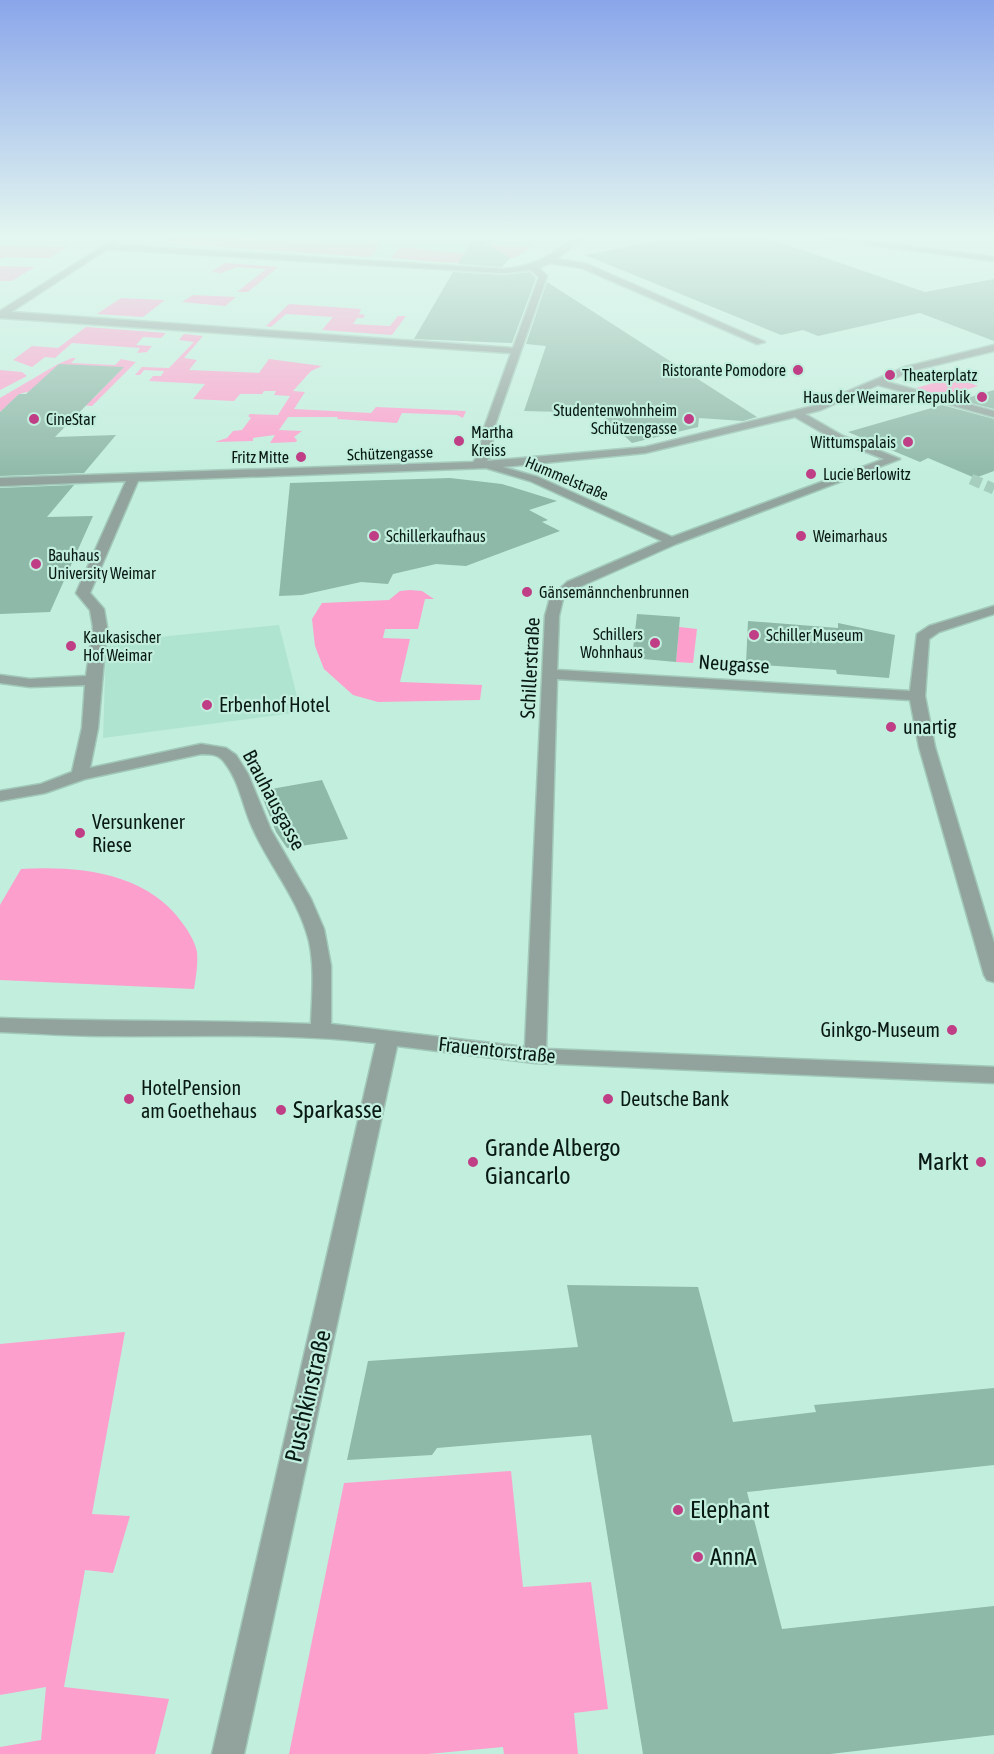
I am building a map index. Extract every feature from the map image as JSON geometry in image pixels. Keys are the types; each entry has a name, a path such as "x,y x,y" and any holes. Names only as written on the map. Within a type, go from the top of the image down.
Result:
{"street":[{"path":"69,319 517,351"},
{"path":"478,464 485,456 489,428 528,319"},
{"path":"706,319 760,342"},
{"path":"796,413 825,405 908,369 994,348"},
{"path":"878,382 921,397 952,402 994,414"},
{"name":"Schützengasse","path":"0,482 446,467 645,450 796,413"},
{"name":"Schillerstraße","path":"535,1056 552,616 556,598 572,585 672,541 894,459 839,438 796,413"},
{"name":"Hummelstraße","path":"478,464 534,479 672,541"},
{"path":"81,775 90,729 100,627 97,609 83,593 134,477"},
{"path":"994,610 934,629 922,637 917,696 927,747 994,975"},
{"name":"Neugasse","path":"550,674 917,696"},
{"path":"0,679 30,683 93,680"},
{"name":"Brauhausgasse","path":"0,796 45,788 81,775 201,749 218,749 230,758 262,830 301,897 319,942 322,969 321,1032"},
{"name":"Frauentorstraße","path":"0,1025 101,1029 192,1027 321,1032 535,1056 994,1075"},
{"name":"Puschkinstraße","path":"228,1754 388,1038"}],"shaded area":[{"path":"273,319 280,319 271,327 266,326"},
{"path":"331,319 356,319 353,324 390,326 396,319 404,319 392,335 322,330"},
{"path":"86,327 166,333 161,338 143,337 136,345 152,346 147,352 137,353 140,348 72,343 55,358 45,357 32,367 13,360 32,346 58,348"},
{"path":"184,334 203,336 184,358 197,360 189,370 259,373 269,359 322,366 311,371 293,391 305,392 294,409 371,413 376,407 466,411 463,418 457,415 402,413 397,423 337,419 338,417 288,417 279,430 302,431 294,437 296,442 270,443 275,435 253,438 253,441 215,442 227,438 233,431 242,430 251,418 248,416 250,414 278,415 290,396 274,395 276,391 264,391 262,394 240,394 234,401 193,399 205,384 149,381 153,376 161,376 164,371 144,370 140,375 135,375 142,367 169,368 194,342 179,340"},
{"path":"72,358 76,358 71,363 115,365 121,359 136,362 92,406 80,405 88,398 94,398 123,367 19,394 0,412 0,398"},
{"path":"0,370 22,372 27,376 0,390"},
{"path":"954,377 978,386 941,398 916,388"},
{"path":"400,591 422,591 434,599 425,599 418,629 385,629 383,638 410,639 400,682 482,685 480,700 378,702 353,695 324,669 315,646 312,619 322,603 389,600"},
{"path":"279,625 301,712 103,738 106,646 138,644 139,639"},
{"path":"679,627 697,629 693,663 676,662"},
{"path":"21,869 88,871 131,883 151,893 168,907 190,934 197,957 194,989 0,980 0,905"},
{"path":"125,1332 92,1514 130,1516 113,1573 85,1570 64,1687 169,1699 155,1754 0,1754 0,1747 41,1740 46,1687 0,1695 0,1344"},
{"path":"511,1471 523,1587 591,1582 608,1709 574,1713 578,1754 504,1754 503,1747 428,1754 289,1754 344,1483"}],"building":[{"path":"426,319 521,319 512,343 414,339"},
{"path":"535,319 604,319 757,417 743,421 699,418 698,427 632,443 600,413 524,411 546,346 526,344"},
{"path":"741,319 894,319 818,336 803,330 781,335"},
{"path":"935,319 994,319 994,341"},
{"name":"CineStar","path":"59,364 124,367 55,437 116,435 84,473 0,476 0,412 19,394 26,394"},
{"name":"Haus der Weimarer Republik","path":"994,390 994,409 960,400"},
{"path":"942,405 994,419 994,471 975,478 928,458 920,462 848,432"},
{"name":"Schillerkaufhaus","path":"450,478 502,484 557,501 529,510 548,520 542,522 560,531 466,566 436,564 393,574 388,584 361,582 302,595 279,596 290,483"},
{"name":"Bauhaus University Weimar","path":"74,485 47,517 93,516 50,612 0,614 0,488"},
{"name":"Schillers Wohnhaus","path":"637,614 680,617 676,662 632,658"},
{"path":"748,621 838,628 838,623 895,635 889,678 837,674 836,670 746,664"},
{"path":"322,780 348,839 287,848 276,832 260,791"},
{"name":"Elephant","path":"567,1285 698,1287 733,1422 816,1412 814,1405 994,1388 994,1465 747,1492 782,1629 994,1606 994,1735 830,1754 643,1754 591,1435 437,1448 432,1455 347,1460 368,1361 578,1347"}],"tunnel":[{"path":"971,479 994,489"}],"place":[{"name":"Ristorante Pomodore","path":"798,370"},
{"name":"Theaterplatz","path":"890,375"},
{"name":"Haus der Weimarer Republik","path":"982,397"},
{"name":"CineStar","path":"34,419"},
{"name":"Studentenwohnheim Schützengasse","path":"689,419"},
{"name":"Martha Kreiss","path":"459,441"},
{"name":"Wittumspalais","path":"908,442"},
{"name":"Fritz Mitte","path":"301,457"},
{"name":"Lucie Berlowitz","path":"811,474"},
{"name":"Schillerkaufhaus","path":"374,536"},
{"name":"Weimarhaus","path":"801,536"},
{"name":"Bauhaus University Weimar","path":"36,564"},
{"name":"Gänsemännchenbrunnen","path":"527,592"},
{"name":"Schiller Museum","path":"754,635"},
{"name":"Schillers Wohnhaus","path":"655,643"},
{"name":"Kaukasischer Hof Weimar","path":"71,646"},
{"name":"Erbenhof Hotel","path":"207,705"},
{"name":"unartig","path":"891,727"},
{"name":"Versunkener Riese","path":"80,833"},
{"name":"Ginkgo-Museum","path":"952,1030"},
{"name":"HotelPension am Goethehaus","path":"129,1099"},
{"name":"Deutsche Bank","path":"608,1099"},
{"name":"Sparkasse","path":"281,1110"},
{"name":"Grande Albergo Giancarlo","path":"473,1162"},
{"name":"Markt","path":"981,1162"},
{"name":"Elephant","path":"678,1510"},
{"name":"AnnA","path":"698,1557"}]}
